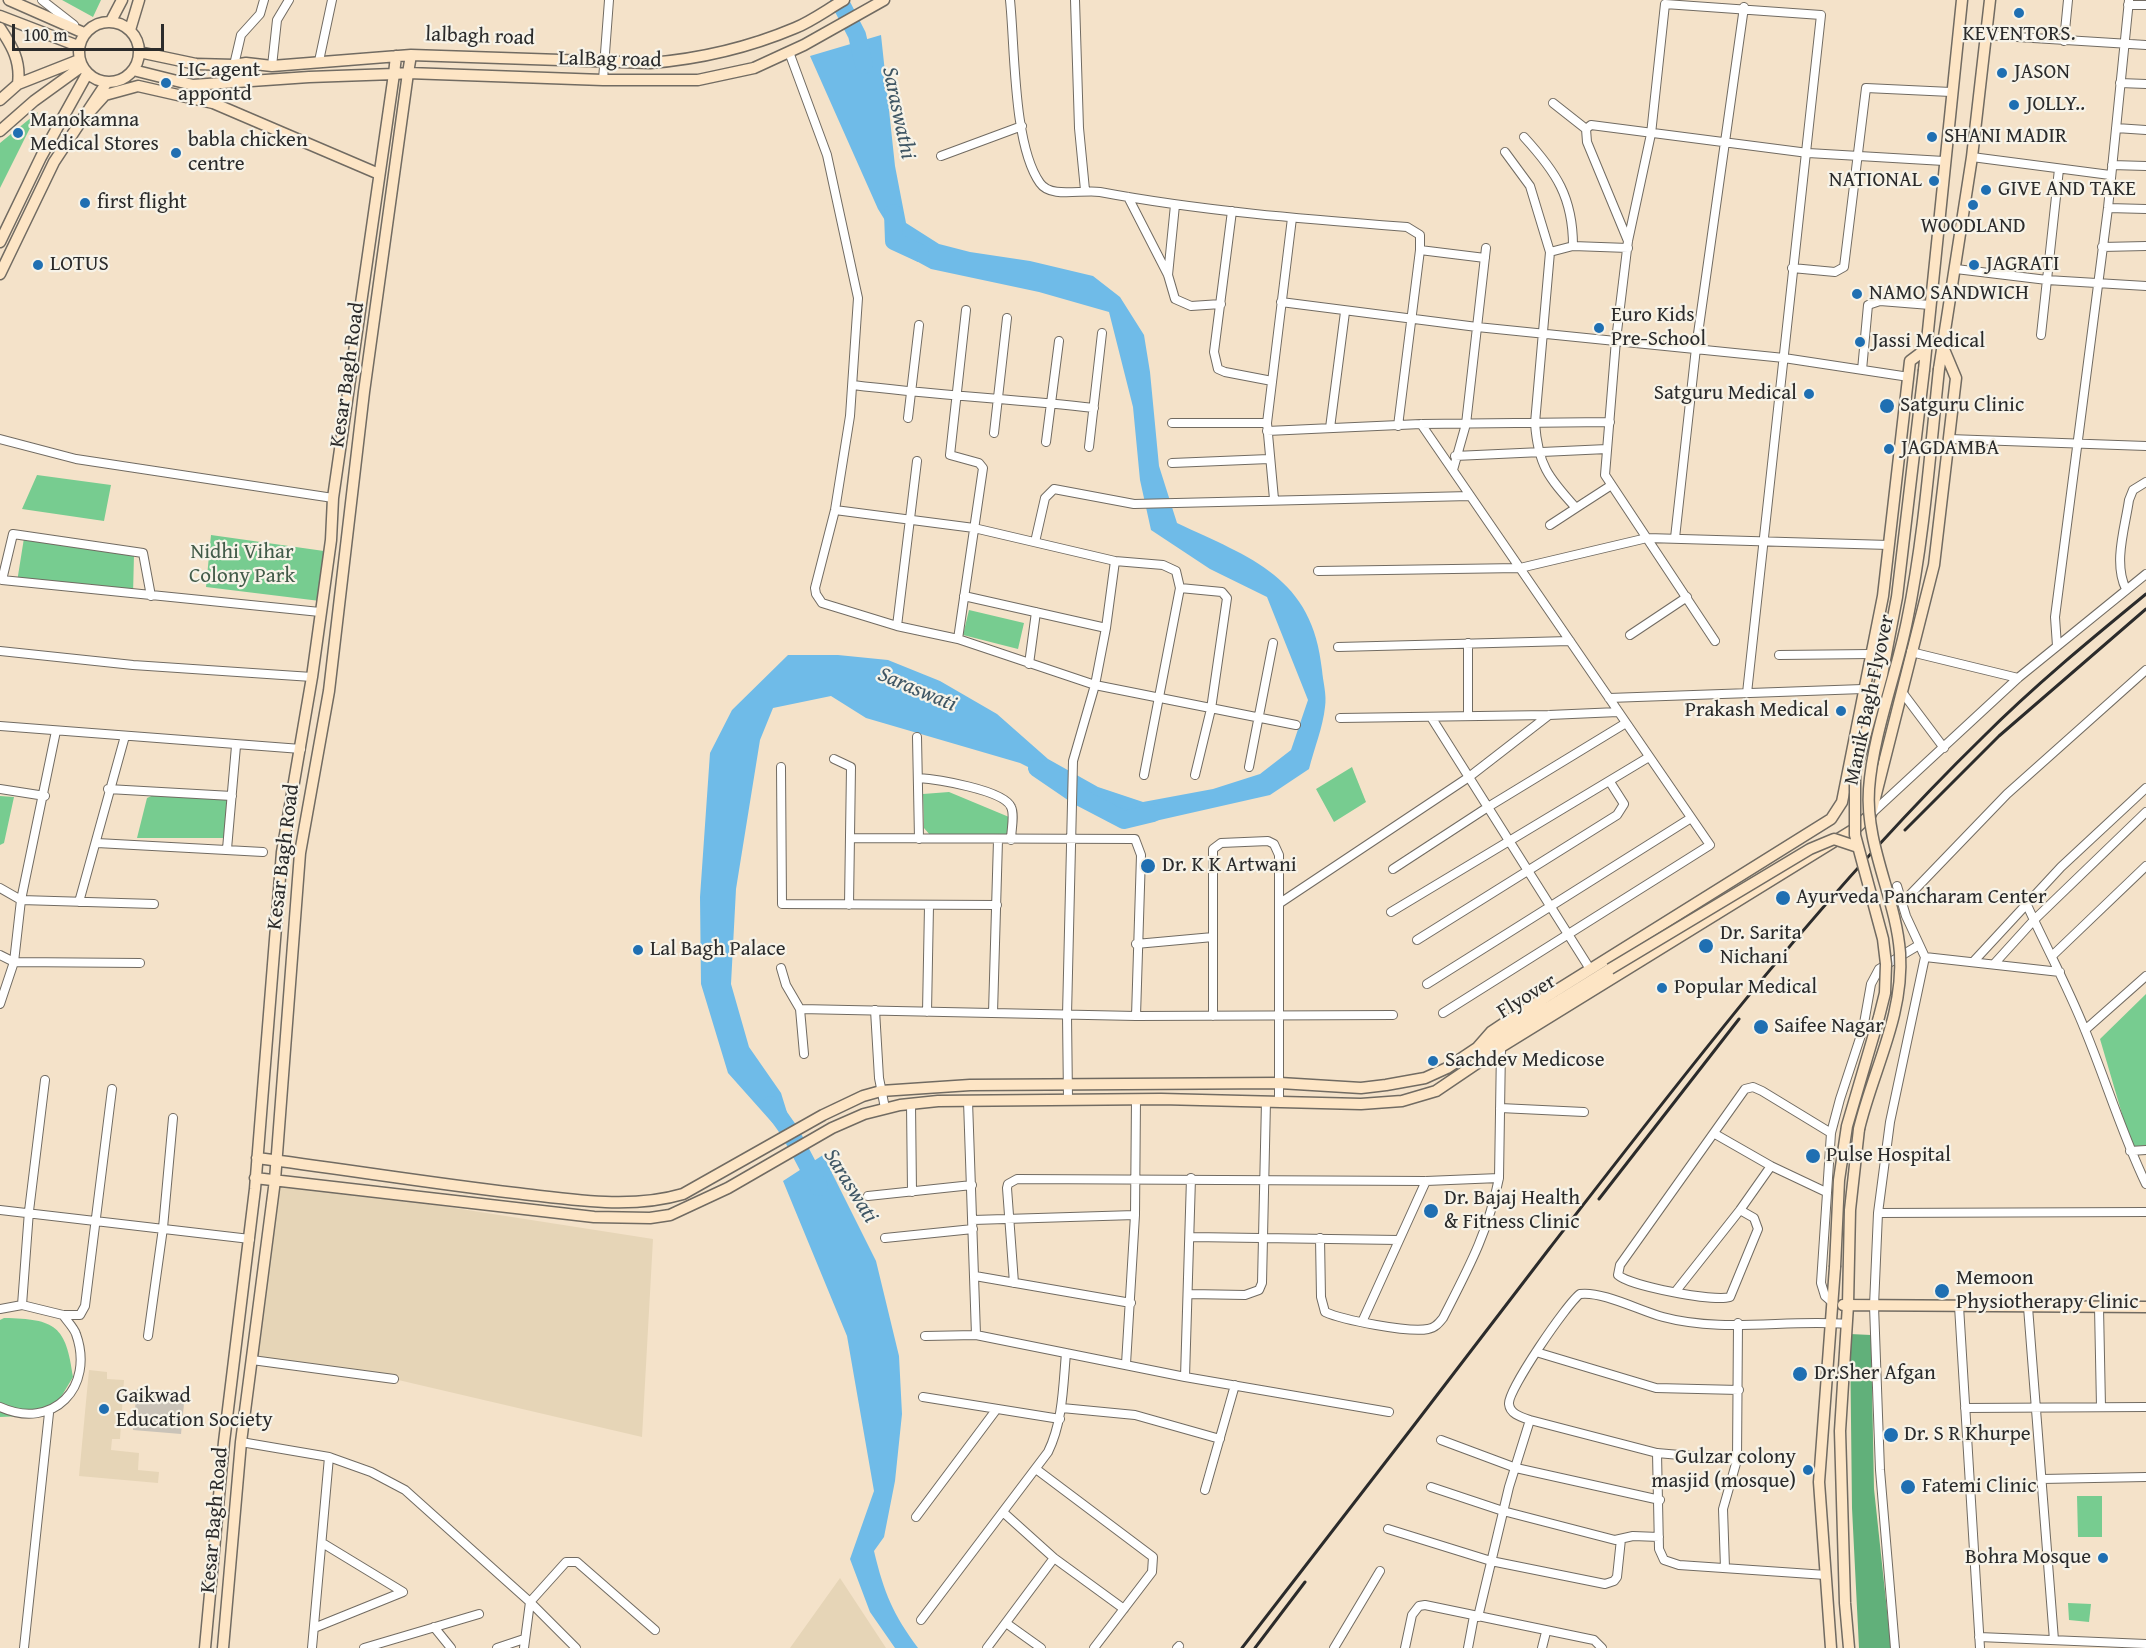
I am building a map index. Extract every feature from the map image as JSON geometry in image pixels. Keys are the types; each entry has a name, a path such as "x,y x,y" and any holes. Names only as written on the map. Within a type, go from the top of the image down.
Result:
{"main road":[{"path":"9,0 84,33"},
{"path":"111,21 122,0"},
{"path":"130,30 140,0"},
{"name":"lalbagh road","path":"234,65 246,63 273,66 411,55 650,63 685,60 743,46 796,28 844,0"},
{"name":"LalBag road","path":"394,74 603,80 698,80 754,68 804,45 884,0"},
{"name":"Manik Bagh Flyover","path":"1831,1648 1820,1482 1834,1304 1839,1180 1847,1126 1885,993 1883,939 1855,835 1855,773 1882,675 1897,597 1926,349 1962,0"},
{"name":"Manik Bagh Flyover","path":"1849,1648 1844,1591 1840,1431 1853,1174 1859,1129 1868,1092 1896,1012 1900,973 1900,953 1895,926 1868,813 1871,767 1894,677 1915,578 1940,369 1972,157 1990,0"},
{"path":"0,16 78,46"},
{"path":"0,100 18,84 82,67 106,82 117,81 133,70 139,52 135,36 130,30 111,21 92,26 84,33 78,46 82,67 0,242"},
{"path":"0,28 19,66 18,84"},
{"path":"139,52 196,64 234,65"},
{"name":"Kesar Bagh Road","path":"223,1648 241,1442 275,1180 300,853 329,691 364,392 411,55"},
{"name":"Kesar Bagh Road","path":"205,1648 224,1442 250,1239 282,852 301,749 332,540 333,498 396,56"},
{"path":"0,131 34,101 82,67"},
{"path":"133,70 193,85 394,74"},
{"path":"0,274 54,162 87,115 106,82"},
{"path":"193,85 213,103"},
{"path":"87,115 105,94 138,86 213,103 379,174"},
{"path":"257,1158 576,1200 660,1201 683,1194 823,1115 862,1096 881,1091 970,1085 1280,1083 1361,1088 1425,1078 1501,1047 1856,828 1871,814 1934,565 1956,378 1943,347"},
{"path":"255,1178 594,1217 650,1218 670,1215 689,1207 832,1128 885,1108 910,1104 968,1101 1068,1099 1361,1104 1402,1101 1436,1091 1468,1062 1477,1048 1497,1028 1831,819 1842,802 1883,596 1910,361 1926,349"},
{"name":"Flyover","path":"1468,1062 1494,1041 1810,849 1834,839 1844,840 1858,847"},
{"path":"1834,1304 2146,1307"}],"street":[{"path":"42,0 84,33"},
{"path":"234,65 242,35 260,14 264,0"},
{"path":"273,66 276,20 289,0"},
{"path":"319,61 332,0"},
{"path":"603,80 609,0"},
{"path":"1010,0 1022,126 1033,172 1041,185 1053,192 1085,190 1175,205 1292,218 1407,227 1420,236 1398,426"},
{"path":"1075,0 1079,128 1085,190"},
{"path":"2064,41 2068,0"},
{"path":"2056,646 2055,617 2079,446 2108,208 2129,2 2146,6"},
{"path":"1715,641 1610,486 1605,475 1616,340 1628,244 1651,134 1665,4 1744,7 1821,15 1808,153 1792,268 1764,543 1749,657 1747,693"},
{"path":"1675,538 1696,348 1727,143 1744,7"},
{"path":"1985,35 2146,45"},
{"path":"789,52 826,155 855,279 858,316 853,385 835,510 817,577 816,594 822,603 897,626 958,639 1095,685 1296,725"},
{"path":"2120,83 2146,84"},
{"path":"1792,268 1835,272 1844,267 1866,88 1952,92"},
{"path":"1553,103 1586,129 1587,142 1628,244"},
{"path":"1586,129 1591,125 1599,125 1651,134 1808,153 1944,161"},
{"path":"941,156 1022,126"},
{"path":"2116,128 2146,130"},
{"path":"1524,137 1550,166 1563,190 1572,215 1573,246"},
{"path":"1505,152 1530,186 1550,252 1535,423 1539,453 1542,466 1576,508"},
{"path":"1972,157 2110,175"},
{"path":"2112,165 2146,166"},
{"path":"2041,335 2059,169"},
{"path":"1128,197 1168,275 1175,299 1191,306 1221,304"},
{"path":"1168,275 1175,205"},
{"path":"2108,208 2146,209"},
{"path":"1232,211 1214,352 1218,369 1272,381"},
{"path":"1274,499 1267,427 1292,218"},
{"path":"1550,252 1573,246 1628,244"},
{"path":"2102,247 2146,246"},
{"path":"1453,470 1455,456 1466,424 1486,248"},
{"path":"1420,250 1485,258"},
{"path":"1956,269 2047,280 2146,286"},
{"path":"1862,370 1868,305 1881,301 1930,305"},
{"path":"1281,302 1411,320 1784,358 1909,377"},
{"path":"958,639 983,468 980,463 950,455 966,310"},
{"path":"1330,428 1345,312"},
{"path":"994,434 1007,318"},
{"path":"908,418 919,325"},
{"path":"1089,447 1102,333"},
{"path":"1046,442 1059,341"},
{"path":"853,385 1094,408"},
{"path":"348,389 364,392"},
{"path":"1172,423 1330,428 1421,424 1610,422"},
{"path":"1421,424 1710,845 1443,1014"},
{"path":"0,439 76,459 333,498"},
{"path":"1949,439 2079,446 2146,446"},
{"path":"1455,456 1607,449"},
{"path":"1172,463 1269,459"},
{"path":"897,626 917,461"},
{"path":"2126,589 2121,579 2120,564 2129,500 2133,490 2146,482"},
{"path":"1550,525 1610,486"},
{"path":"1035,542 1046,498 1054,489 1134,504 1470,495"},
{"path":"835,510 974,528 1115,561 1170,567 1176,571 1180,588 1144,775"},
{"path":"151,596 143,553 13,534 2,580 151,596 320,612"},
{"path":"1318,571 1520,568 1647,538 1764,543 1889,544"},
{"path":"1068,1099 1067,1015 1073,761 1095,685 1115,561"},
{"path":"1871,814 2018,678 2146,574"},
{"path":"1180,588 1222,592 1227,598 1211,709 1195,775"},
{"path":"964,596 1106,628"},
{"path":"1630,635 1687,597"},
{"path":"1029,664 1036,612"},
{"path":"1338,647 1570,641"},
{"path":"1249,767 1273,643"},
{"path":"1468,643 1468,716"},
{"path":"0,651 133,665 312,677"},
{"path":"1911,652 2018,678"},
{"path":"1779,655 1870,654"},
{"path":"1902,903 2007,794 2146,670"},
{"path":"1609,698 1863,689"},
{"path":"1902,693 1944,748"},
{"path":"1340,718 1618,712"},
{"path":"1280,903 1469,777 1549,715"},
{"path":"1431,717 1590,969"},
{"path":"1393,869 1488,807 1626,723"},
{"path":"0,726 236,746 301,749"},
{"path":"0,1004 14,962 21,900 45,796 56,731"},
{"path":"80,902 97,843 108,789 125,736"},
{"path":"917,737 919,839"},
{"path":"227,849 236,746"},
{"path":"1391,912 1649,757"},
{"path":"834,759 850,767 849,905"},
{"path":"781,767 782,904 997,905"},
{"path":"918,778 955,782 1006,801 1012,810 1011,840"},
{"path":"1418,940 1623,809 1623,800 1610,782"},
{"path":"1974,961 2061,867 2146,788"},
{"path":"0,789 45,796"},
{"path":"108,789 232,796"},
{"path":"1994,964 2034,920 2146,812"},
{"path":"1427,984 1691,818"},
{"path":"850,838 1135,839 1141,855 1136,944 1136,1016"},
{"path":"993,1014 998,840"},
{"path":"1213,1016 1212,856 1217,844 1268,842 1274,844 1279,855 1280,903 1279,1101"},
{"path":"97,843 263,852"},
{"path":"2053,955 2146,866"},
{"path":"1895,1648 1880,1470 1874,1306 1878,1213 1890,1122 1925,957 1897,886"},
{"path":"0,888 21,900 154,904"},
{"path":"2027,905 2053,955 2085,1030 2130,1151 2146,1184"},
{"path":"927,1012 929,906"},
{"path":"1136,944 1213,937"},
{"path":"1834,1304 1825,1296 1821,1283 1826,1192 1832,1133 1839,1099 1863,1029 1874,977 1879,969 1919,945"},
{"path":"0,955 14,962 140,963"},
{"path":"1925,957 2060,972"},
{"path":"781,968 786,985 800,1009 804,1054"},
{"path":"2085,1030 2146,976"},
{"path":"800,1009 1136,1016 1393,1015"},
{"path":"875,1010 881,1091 885,1108"},
{"path":"1320,1238 1322,1306 1333,1315 1362,1322 1420,1329 1437,1326 1487,1228 1499,1178 1501,1047"},
{"path":"22,1305 29,1211 45,1080"},
{"path":"1740,1210 1754,1218 1758,1229 1756,1239 1730,1297 1718,1299 1621,1278 1618,1270 1714,1134 1738,1095 1745,1089 1754,1087 1832,1133"},
{"path":"0,1309 22,1305 63,1315 80,1315 85,1306 112,1089"},
{"path":"1126,1364 1135,1215 1136,1099"},
{"path":"968,1101 976,1335"},
{"path":"1190,1294 1245,1295 1259,1290 1262,1283 1266,1101"},
{"path":"910,1104 912,1192"},
{"path":"1500,1108 1584,1112"},
{"path":"148,1336 163,1228 173,1118"},
{"path":"1714,1134 1771,1166 1826,1192"},
{"path":"2130,1151 2146,1150"},
{"path":"1676,1291 1740,1210 1771,1166"},
{"path":"1014,1283 1008,1184 1017,1179 1135,1178 1426,1182 1499,1178"},
{"path":"1185,1377 1190,1294 1191,1179"},
{"path":"1362,1322 1426,1182"},
{"path":"868,1196 972,1185"},
{"path":"0,1210 29,1211 250,1239"},
{"path":"1878,1213 2146,1212"},
{"path":"885,1238 1009,1219 1135,1215"},
{"path":"1191,1237 1399,1240"},
{"path":"975,1276 1131,1304"},
{"path":"1737,1460 1657,1453 1530,1420 1517,1416 1509,1404 1510,1395 1536,1352 1575,1297 1586,1293 1674,1320 1847,1324"},
{"path":"1959,1306 1980,1648"},
{"path":"2028,1306 2054,1640"},
{"path":"2099,1307 2101,1407"},
{"path":"0,1407 14,1414 49,1413 69,1398 80,1368 76,1334 63,1315"},
{"path":"1725,1568 1723,1509 1737,1460 1738,1323"},
{"path":"925,1336 976,1335 1185,1377 1389,1412"},
{"path":"1536,1352 1656,1388 1738,1389"},
{"path":"921,1620 1004,1513 1055,1438 1062,1408 1066,1353"},
{"path":"252,1360 394,1379"},
{"path":"1205,1490 1235,1385"},
{"path":"923,1397 1060,1419"},
{"path":"1965,1408 2146,1407"},
{"path":"1062,1408 1135,1415 1220,1439"},
{"path":"916,1517 996,1410"},
{"path":"24,1648 49,1413"},
{"path":"1468,1648 1503,1511 1530,1420"},
{"path":"1441,1440 1516,1468 1660,1500"},
{"path":"241,1442 329,1457 371,1472 405,1490 530,1602 576,1648"},
{"path":"1657,1453 1660,1554 1664,1560 1679,1565 1826,1575"},
{"path":"312,1648 324,1544 329,1457"},
{"path":"1036,1469 1153,1557 1152,1572 1094,1648"},
{"path":"2042,1479 2146,1477"},
{"path":"1431,1487 1503,1511 1621,1539 1633,1536 1659,1537"},
{"path":"1004,1513 1054,1558 1124,1609"},
{"path":"1388,1529 1491,1561 1610,1584 1617,1577 1621,1539"},
{"path":"314,1628 403,1592 324,1544"},
{"path":"987,1648 1054,1558"},
{"path":"524,1648 530,1602 566,1562 576,1562 655,1630"},
{"path":"1334,1648 1380,1571"},
{"path":"1405,1648 1412,1615 1419,1606 1594,1640 1602,1648"},
{"path":"364,1648 479,1614"},
{"path":"1006,1623 1041,1648"},
{"path":"434,1627 451,1648"},
{"path":"1542,1648 1546,1632"},
{"path":"1979,1637 2146,1644"},
{"path":"497,1648 524,1639"}],"shaded area":[{"path":"275,1180 653,1239 642,1437 394,1379 252,1360"},
{"name":"Gaikwad Education Society","path":"89,1370 107,1372 107,1379 124,1380 120,1439 112,1439 111,1450 139,1453 138,1470 159,1472 158,1483 79,1476"},
{"path":"137,1389 185,1394 181,1434 133,1430"},
{"path":"840,1578 886,1648 790,1648"}],"green space":[{"path":"62,0 101,0 93,17"},
{"path":"38,112 0,188 0,143"},
{"path":"37,475 111,485 104,521 22,509"},
{"name":"Nidhi Vihar Colony Park","path":"211,535 324,551 320,601 206,587"},
{"path":"24,538 134,554 133,595 17,582"},
{"path":"969,610 1024,623 1018,649 963,635"},
{"path":"1352,767 1366,802 1334,822 1316,789"},
{"path":"949,792 1009,817 1008,835 930,835 924,828 923,794"},
{"path":"158,793 230,798 227,833 224,838 137,838 147,798"},
{"path":"0,796 14,797 4,843 0,845"},
{"path":"2146,994 2146,1145 2132,1148 2100,1039"},
{"path":"4,1318 36,1320 47,1324 62,1336 67,1346 73,1377 55,1407 45,1415 0,1417 0,1320"},
{"path":"1850,1334 1871,1335 1874,1489 1891,1648 1859,1648 1852,1508"},
{"path":"2077,1496 2102,1496 2102,1537 2078,1537"},
{"path":"2068,1603 2091,1604 2089,1622 2069,1620"}],"water":[{"path":"881,35 895,166 906,223 939,244 970,252 1030,261 1093,276 1120,297 1144,335 1159,466 1177,523 1253,560 1292,592 1306,613 1316,638 1325,702 1309,769 1270,795 1142,824 1020,763 866,718 831,696 773,708 760,740 736,889 731,984 749,1047 781,1093 790,1122 777,1128 728,1073 701,984 700,897 710,753 732,710 788,655 838,655 888,660 940,681 997,714 1048,759 1098,787 1143,802 1213,789 1260,774 1291,750 1308,700 1267,597 1210,569 1151,530 1140,480 1133,407 1109,312 1039,292 931,269 907,256 878,209 810,56"},
{"path":"823,1155 876,1261 899,1356 902,1414 895,1481 884,1537 874,1551 890,1602 918,1648 895,1648 870,1612 850,1559 874,1491 847,1336 783,1181"}],"waterway":[{"name":"Saraswathi","path":"839,0 857,35 864,65"},
{"name":"Saraswathi","path":"893,213 894,241 920,253"},
{"name":"Saraswati","path":"1037,768 1078,796 1124,820 1153,813"},
{"name":"Saraswati","path":"771,1105 790,1132 819,1187"}],"railway":[{"path":"1242,1648 1652,1116 1811,921 1924,797 2002,718 2042,681 2146,594"},
{"path":"1905,830 1999,736 2146,609"},
{"path":"1599,1199 1739,1019"},
{"path":"1255,1648 1305,1582"}],"place":[{"name":"KEVENTORS.","path":"2019,13"},
{"name":"JASON","path":"2002,73"},
{"name":"LIC agent appontd","path":"166,83"},
{"name":"JOLLY..","path":"2014,105"},
{"name":"Manokamna Medical Stores","path":"18,133"},
{"name":"SHANI MADIR","path":"1932,137"},
{"name":"babla chicken centre","path":"176,153"},
{"name":"NATIONAL","path":"1934,181"},
{"name":"GIVE AND TAKE","path":"1986,190"},
{"name":"first flight","path":"85,203"},
{"name":"WOODLAND","path":"1973,205"},
{"name":"LOTUS","path":"38,265"},
{"name":"JAGRATI","path":"1974,265"},
{"name":"NAMO SANDWICH","path":"1857,294"},
{"name":"Euro Kids Pre-School","path":"1599,328"},
{"name":"Jassi Medical","path":"1860,342"},
{"name":"Satguru Medical","path":"1809,394"},
{"name":"Satguru Clinic","path":"1887,406"},
{"name":"JAGDAMBA","path":"1889,449"},
{"name":"Prakash Medical","path":"1841,711"},
{"name":"Dr. K K Artwani","path":"1148,866"},
{"name":"Ayurveda Pancharam Center","path":"1783,898"},
{"name":"Dr. Sarita Nichani","path":"1706,946"},
{"name":"Lal Bagh Palace","path":"638,950"},
{"name":"Popular Medical","path":"1662,988"},
{"name":"Saifee Nagar","path":"1761,1027"},
{"name":"Sachdev Medicose","path":"1433,1061"},
{"name":"Pulse Hospital","path":"1813,1156"},
{"name":"Dr. Bajaj Health & Fitness Clinic","path":"1431,1211"},
{"name":"Memoon Physiotherapy Clinic","path":"1942,1291"},
{"name":"Dr.Sher Afgan","path":"1800,1374"},
{"name":"Gaikwad Education Society","path":"104,1409"},
{"name":"Dr. S R Khurpe","path":"1891,1435"},
{"name":"Gulzar colony masjid (mosque)","path":"1808,1470"},
{"name":"Fatemi Clinic","path":"1908,1487"},
{"name":"Bohra Mosque","path":"2103,1558"}]}
